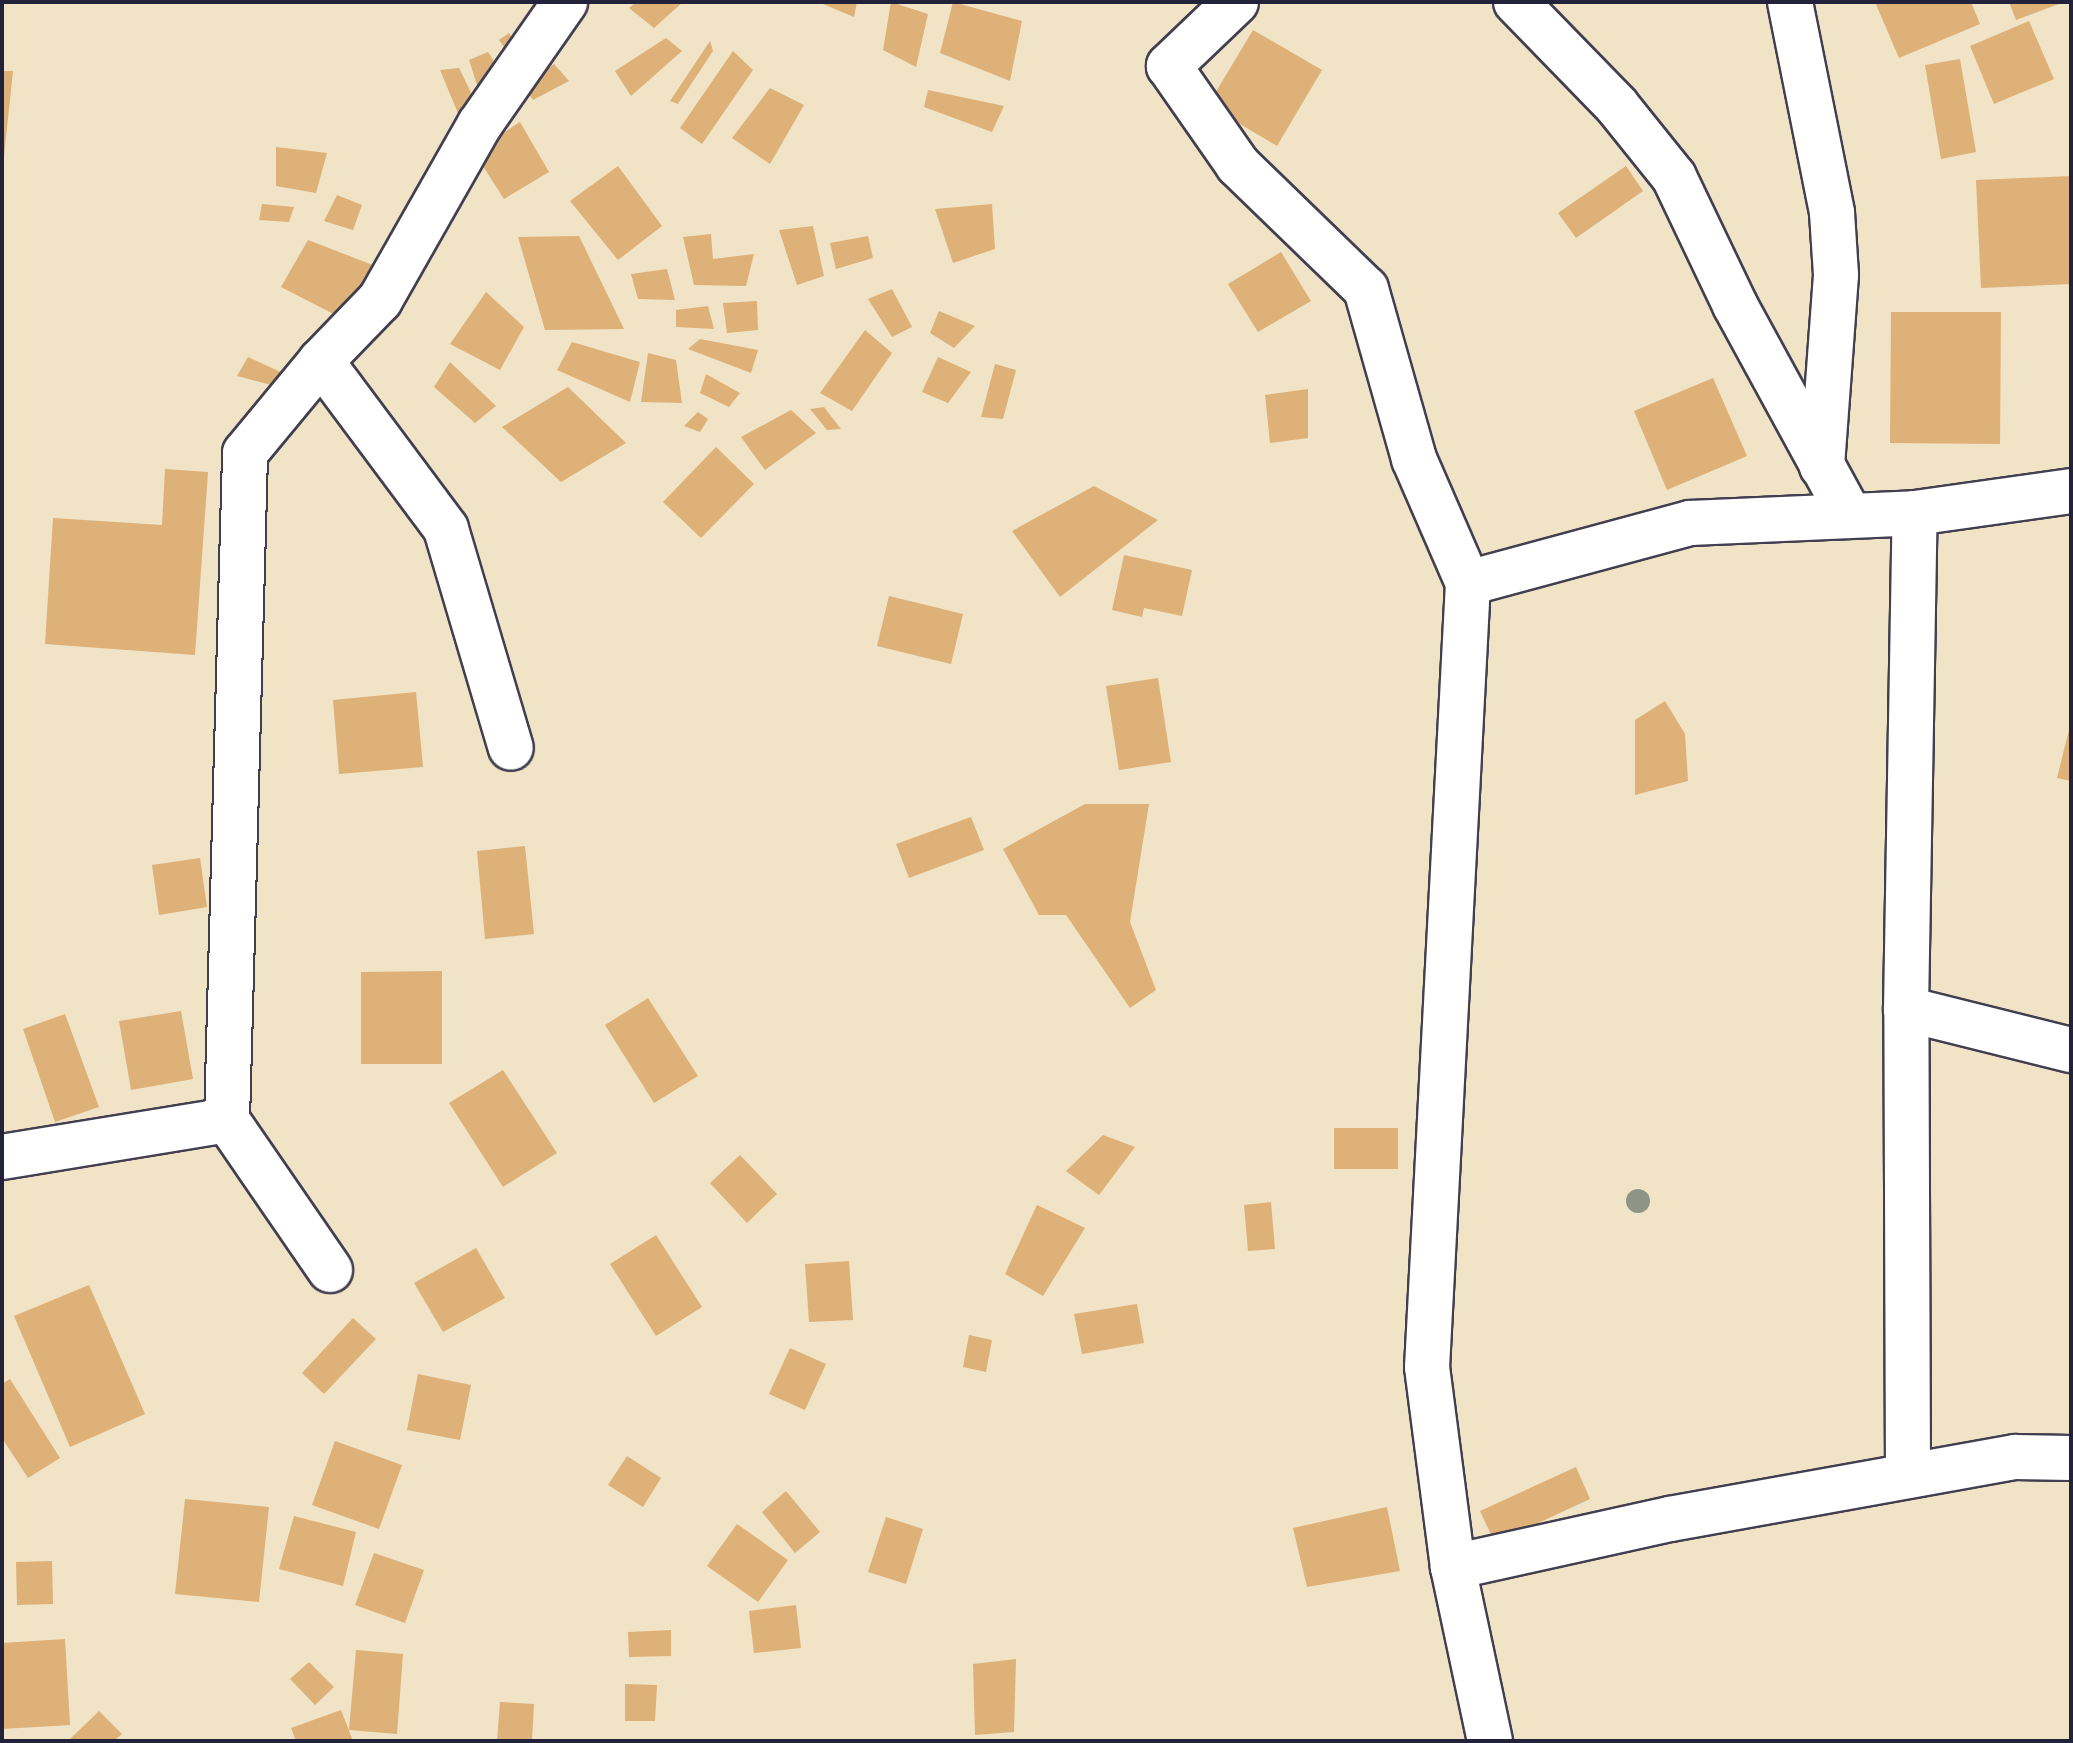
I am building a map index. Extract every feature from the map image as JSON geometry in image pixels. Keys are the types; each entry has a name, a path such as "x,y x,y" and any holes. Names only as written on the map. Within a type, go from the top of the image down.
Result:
{"street":[{"path":"330,1270 227,1120 245,453 321,361 380,300 480,124 565,2"},
{"path":"1236,2 1169,66 1238,165 1366,289 1414,459 1468,583 1427,1367 1453,1567 1490,1741"},
{"path":"1516,2 1617,106 1674,177 1735,305 1850,516"},
{"path":"1790,2 1832,213 1836,275 1822,466"},
{"path":"321,361 446,529 511,748"},
{"path":"1468,583 1690,523 1915,513 2071,491"},
{"path":"1908,1476 1906,1009 1915,513"},
{"path":"1906,1009 2071,1050"},
{"path":"2,1157 227,1120"},
{"path":"1453,1567 1670,1519 2015,1457 2071,1458"}],"building":[{"path":"636,2 683,2 654,28 629,8"},
{"path":"818,2 857,2 854,17"},
{"path":"891,2 928,14 916,67 883,50"},
{"path":"953,2 1022,21 1010,81 940,53"},
{"path":"1875,2 1971,2 1980,24 1899,58"},
{"path":"2009,2 2064,2 2016,20"},
{"path":"2029,21 2054,79 1994,104 1970,46"},
{"path":"1253,30 1322,70 1277,146 1208,105"},
{"path":"509,33 522,51 512,58 499,40"},
{"path":"666,38 682,51 631,96 615,71"},
{"path":"710,41 713,51 678,104 670,101"},
{"path":"733,51 753,70 702,144 680,128"},
{"path":"488,52 504,76 478,88 469,60"},
{"path":"1960,59 1976,152 1941,159 1925,65"},
{"path":"554,64 569,81 533,100 524,87"},
{"path":"459,68 481,113 465,130 440,70"},
{"path":"2,71 13,71 4,156 2,156"},
{"path":"770,88 804,105 770,164 732,138"},
{"path":"928,90 1004,106 992,132 924,107"},
{"path":"520,122 549,172 504,199 474,152"},
{"path":"276,147 327,153 316,193 276,186"},
{"path":"618,166 662,226 618,260 570,201"},
{"path":"1626,166 1643,191 1576,238 1558,213"},
{"path":"2071,176 2071,284 1981,288 1976,180"},
{"path":"337,195 362,205 353,230 324,221"},
{"path":"262,204 294,207 289,222 259,220"},
{"path":"992,204 995,249 953,263 935,209"},
{"path":"813,226 824,276 797,285 779,230"},
{"path":"711,234 713,259 754,254 746,286 694,285 683,237"},
{"path":"579,236 624,329 545,330 518,237"},
{"path":"868,236 873,258 836,269 830,243"},
{"path":"308,240 378,267 351,323 281,287"},
{"path":"1281,252 1311,301 1258,332 1228,284"},
{"path":"667,269 675,300 638,299 631,274"},
{"path":"892,289 912,327 892,337 868,299"},
{"path":"486,292 524,327 500,370 450,344"},
{"path":"757,301 758,330 727,333 723,303"},
{"path":"708,306 714,329 676,327 676,310"},
{"path":"939,311 975,326 954,348 930,333"},
{"path":"1891,312 2001,312 2000,444 1890,443"},
{"path":"865,330 892,353 852,411 820,393"},
{"path":"700,339 758,350 751,373 688,349"},
{"path":"572,342 640,362 630,402 557,370"},
{"path":"648,353 676,360 682,403 641,402"},
{"path":"248,357 287,375 279,387 237,376"},
{"path":"938,357 971,372 948,403 922,392"},
{"path":"450,362 496,406 475,423 434,387"},
{"path":"995,364 1016,370 1003,419 981,417"},
{"path":"706,374 740,393 729,407 700,393"},
{"path":"1713,378 1747,456 1667,490 1634,411"},
{"path":"568,387 626,443 561,482 502,427"},
{"path":"1308,389 1308,438 1270,443 1265,395"},
{"path":"824,407 841,429 827,430 810,409"},
{"path":"791,410 816,433 765,470 741,437"},
{"path":"698,412 708,419 700,432 684,426"},
{"path":"716,447 754,484 701,538 663,502"},
{"path":"165,469 208,472 195,655 45,644 53,518 162,525"},
{"path":"1094,486 1158,520 1060,597 1012,531"},
{"path":"1124,555 1192,570 1182,616 1144,608 1142,617 1112,610"},
{"path":"889,596 963,614 951,664 877,646"},
{"path":"1158,678 1171,762 1119,770 1106,686"},
{"path":"416,692 423,767 339,774 333,700"},
{"path":"1665,701 1685,734 1688,781 1635,795 1635,720"},
{"path":"2071,722 2071,781 2057,778"},
{"path":"1085,804 1149,804 1130,922 1156,990 1130,1008 1066,915 1039,915 1003,849"},
{"path":"971,817 984,850 909,878 896,844"},
{"path":"525,846 534,934 485,939 477,851"},
{"path":"200,858 207,907 159,915 152,865"},
{"path":"442,971 442,1064 361,1064 361,972"},
{"path":"648,998 698,1076 654,1103 605,1025"},
{"path":"181,1011 193,1079 131,1090 119,1021"},
{"path":"65,1014 99,1107 55,1122 23,1029"},
{"path":"503,1070 557,1153 503,1187 449,1103"},
{"path":"1334,1128 1398,1128 1398,1169 1334,1169"},
{"path":"1103,1135 1135,1147 1099,1195 1066,1171"},
{"path":"740,1155 777,1194 747,1223 710,1183"},
{"path":"1271,1202 1275,1249 1248,1251 1244,1205"},
{"path":"1037,1205 1085,1228 1043,1296 1005,1274"},
{"path":"656,1235 702,1307 656,1336 610,1264"},
{"path":"476,1248 505,1298 443,1332 414,1283"},
{"path":"849,1261 853,1320 809,1322 805,1264"},
{"path":"89,1285 145,1414 70,1447 14,1316"},
{"path":"1137,1304 1144,1343 1082,1354 1074,1314"},
{"path":"353,1318 376,1339 324,1394 302,1373"},
{"path":"969,1335 992,1340 986,1372 963,1367"},
{"path":"790,1348 826,1364 805,1410 769,1394"},
{"path":"418,1374 471,1385 460,1440 407,1430"},
{"path":"10,1379 60,1458 28,1478 2,1438 2,1384"},
{"path":"335,1441 402,1465 379,1529 312,1505"},
{"path":"627,1456 661,1478 643,1507 608,1485"},
{"path":"1576,1467 1590,1499 1495,1543 1480,1511"},
{"path":"786,1491 820,1532 795,1553 762,1512"},
{"path":"185,1499 269,1507 259,1602 175,1594"},
{"path":"1387,1507 1400,1571 1307,1587 1293,1528"},
{"path":"294,1516 356,1532 343,1586 279,1569"},
{"path":"886,1517 923,1529 906,1584 868,1572"},
{"path":"737,1524 788,1560 758,1602 707,1566"},
{"path":"374,1553 424,1570 405,1623 355,1605"},
{"path":"52,1561 53,1604 17,1605 16,1562"},
{"path":"796,1605 801,1648 754,1653 749,1611"},
{"path":"671,1630 671,1656 629,1657 628,1632"},
{"path":"65,1639 70,1725 2,1729 2,1643"},
{"path":"356,1650 403,1654 397,1734 349,1730"},
{"path":"1016,1659 1014,1732 975,1735 973,1664"},
{"path":"309,1662 334,1687 315,1705 290,1679"},
{"path":"625,1684 657,1685 655,1721 625,1721"},
{"path":"500,1702 534,1704 532,1741 497,1741"},
{"path":"341,1710 353,1741 296,1741 291,1728"},
{"path":"99,1711 122,1734 114,1741 68,1741"}]}
